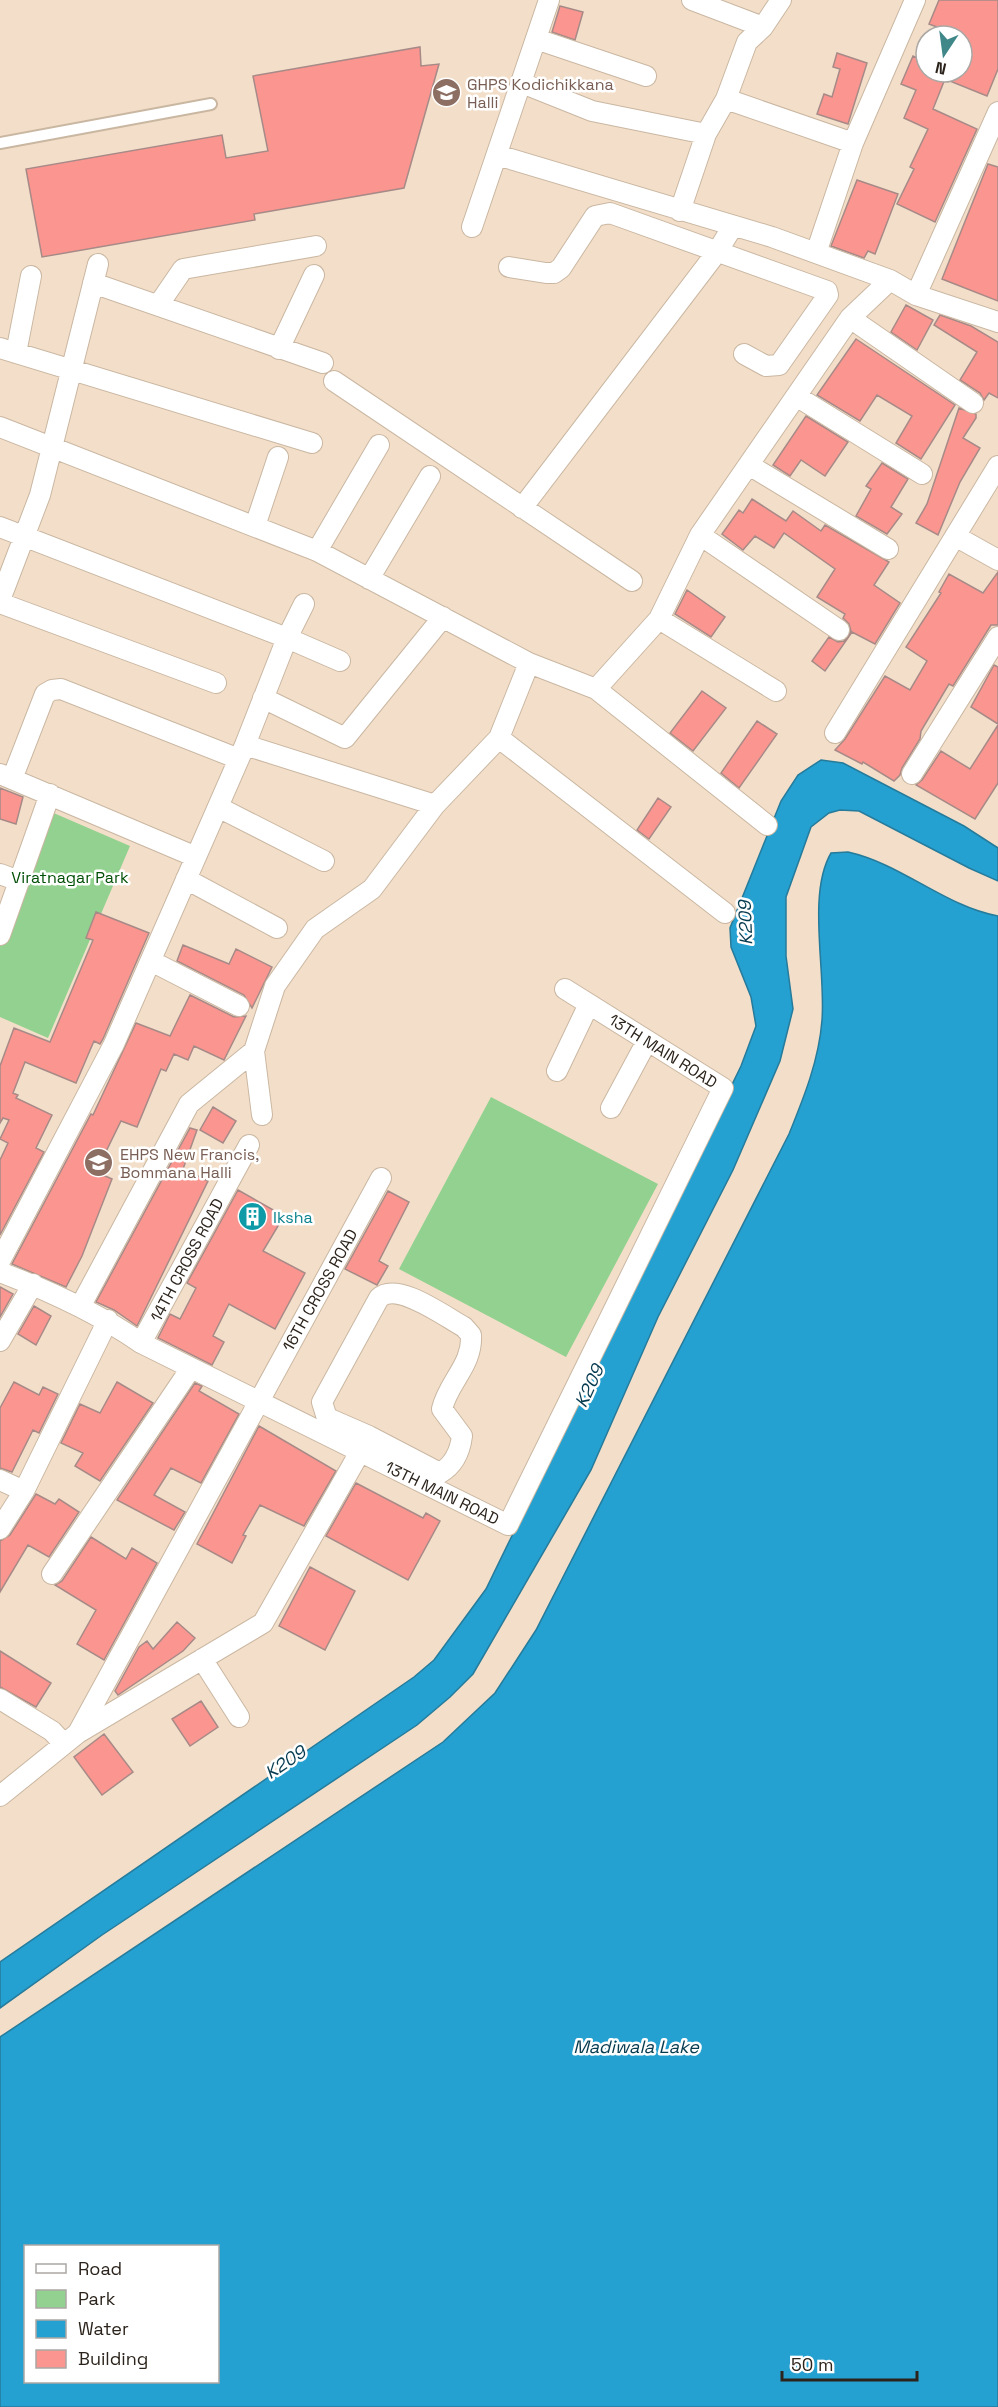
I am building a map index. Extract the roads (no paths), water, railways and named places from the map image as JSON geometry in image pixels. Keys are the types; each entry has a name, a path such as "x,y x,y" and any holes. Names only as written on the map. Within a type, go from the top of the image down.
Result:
{"street":[{"path":"472,227 549,0"},
{"path":"692,0 764,27"},
{"path":"680,211 706,134 726,99 747,42 764,27 781,0"},
{"path":"816,253 853,142 915,0"},
{"path":"536,39 646,76"},
{"path":"522,83 592,111 706,134"},
{"path":"726,99 853,142"},
{"path":"916,294 998,112"},
{"path":"497,155 772,237 890,280 916,294 998,322"},
{"path":"509,267 554,273 561,268 595,216 610,213 828,293 779,365 766,366 744,354"},
{"path":"522,508 717,252 733,226"},
{"path":"760,267 768,257 772,237"},
{"path":"159,304 183,270 316,246"},
{"path":"216,683 0,601 40,495 95,273 159,304 323,363"},
{"path":"279,349 314,275"},
{"path":"31,276 8,351 312,443"},
{"path":"596,689 659,619 700,535 850,318 890,280"},
{"path":"850,318 973,404"},
{"path":"334,381 632,581"},
{"path":"796,396 922,474"},
{"path":"0,427 317,551 529,663 596,689 767,825"},
{"path":"317,551 379,446"},
{"path":"255,526 278,457"},
{"path":"749,465 888,549"},
{"path":"835,733 998,466"},
{"path":"369,579 430,476"},
{"path":"0,527 287,638 340,662"},
{"path":"700,535 839,630"},
{"path":"955,536 998,560"},
{"path":"0,1261 114,1044 242,752 287,638 304,604"},
{"path":"263,698 345,738 443,617"},
{"path":"659,619 776,691"},
{"path":"912,774 996,645"},
{"path":"262,1115 254,1051 275,986 315,929 372,890 435,805 499,738 529,663"},
{"path":"196,856 6,777 45,694 60,689 242,752 435,805"},
{"path":"499,738 725,913"},
{"path":"0,934 50,794"},
{"path":"218,807 324,861"},
{"path":"0,874 19,881"},
{"path":"186,879 277,928"},
{"path":"151,960 239,1006"},
{"name":"13TH MAIN ROAD","path":"0,1272 33,1284 108,1320 141,1343 259,1402 365,1444 508,1525 723,1088 565,989"},
{"path":"557,1071 589,1004"},
{"path":"611,1108 647,1041"},
{"path":"80,1308 189,1104 254,1051"},
{"name":"14TH CROSS ROAD","path":"141,1343 249,1145"},
{"name":"16TH CROSS ROAD","path":"71,1738 381,1178"},
{"path":"0,1341 33,1284"},
{"path":"393,1291 404,1294 464,1327 471,1335 472,1342 463,1371 444,1401 442,1409 462,1436 461,1448 449,1468 440,1473 365,1444 330,1419 326,1415 322,1402 379,1298 384,1293 393,1291"},
{"path":"0,1529 24,1491 108,1320"},
{"path":"52,1574 191,1368"},
{"path":"0,1796 71,1738 263,1623 365,1444"},
{"path":"0,1480 24,1491"},
{"path":"202,1659 239,1717"},
{"path":"0,1699 52,1731 71,1738"}],"lane":[{"path":"0,143 211,104"}],"water":[{"name":"K209","path":"821,760 843,763 964,826 998,848 998,881 859,811 840,810 829,813 811,827 786,897 786,956 793,1009 780,1061 733,1170 658,1317 591,1470 473,1674 417,1725 102,1935 0,2008 0,1962 414,1677 434,1660 486,1589 741,1066 756,1026 751,997 731,947 730,928 781,801 798,775"},
{"name":"Madiwala Lake","path":"848,852 887,866 959,903 998,916 998,2407 0,2407 0,2037 443,1742 495,1693 536,1630 795,1120 818,1049 822,1020 819,911 824,870 831,853"}],"place":[{"name":"GHPS Kodichikkana Halli","path":"446,93"},
{"name":"EHPS New Francis, Bommana Halli","path":"99,1163"},
{"name":"Iksha","path":"252,1217"}],"park label":[{"name":"Viratnagar Park","path":"70,877"}]}
